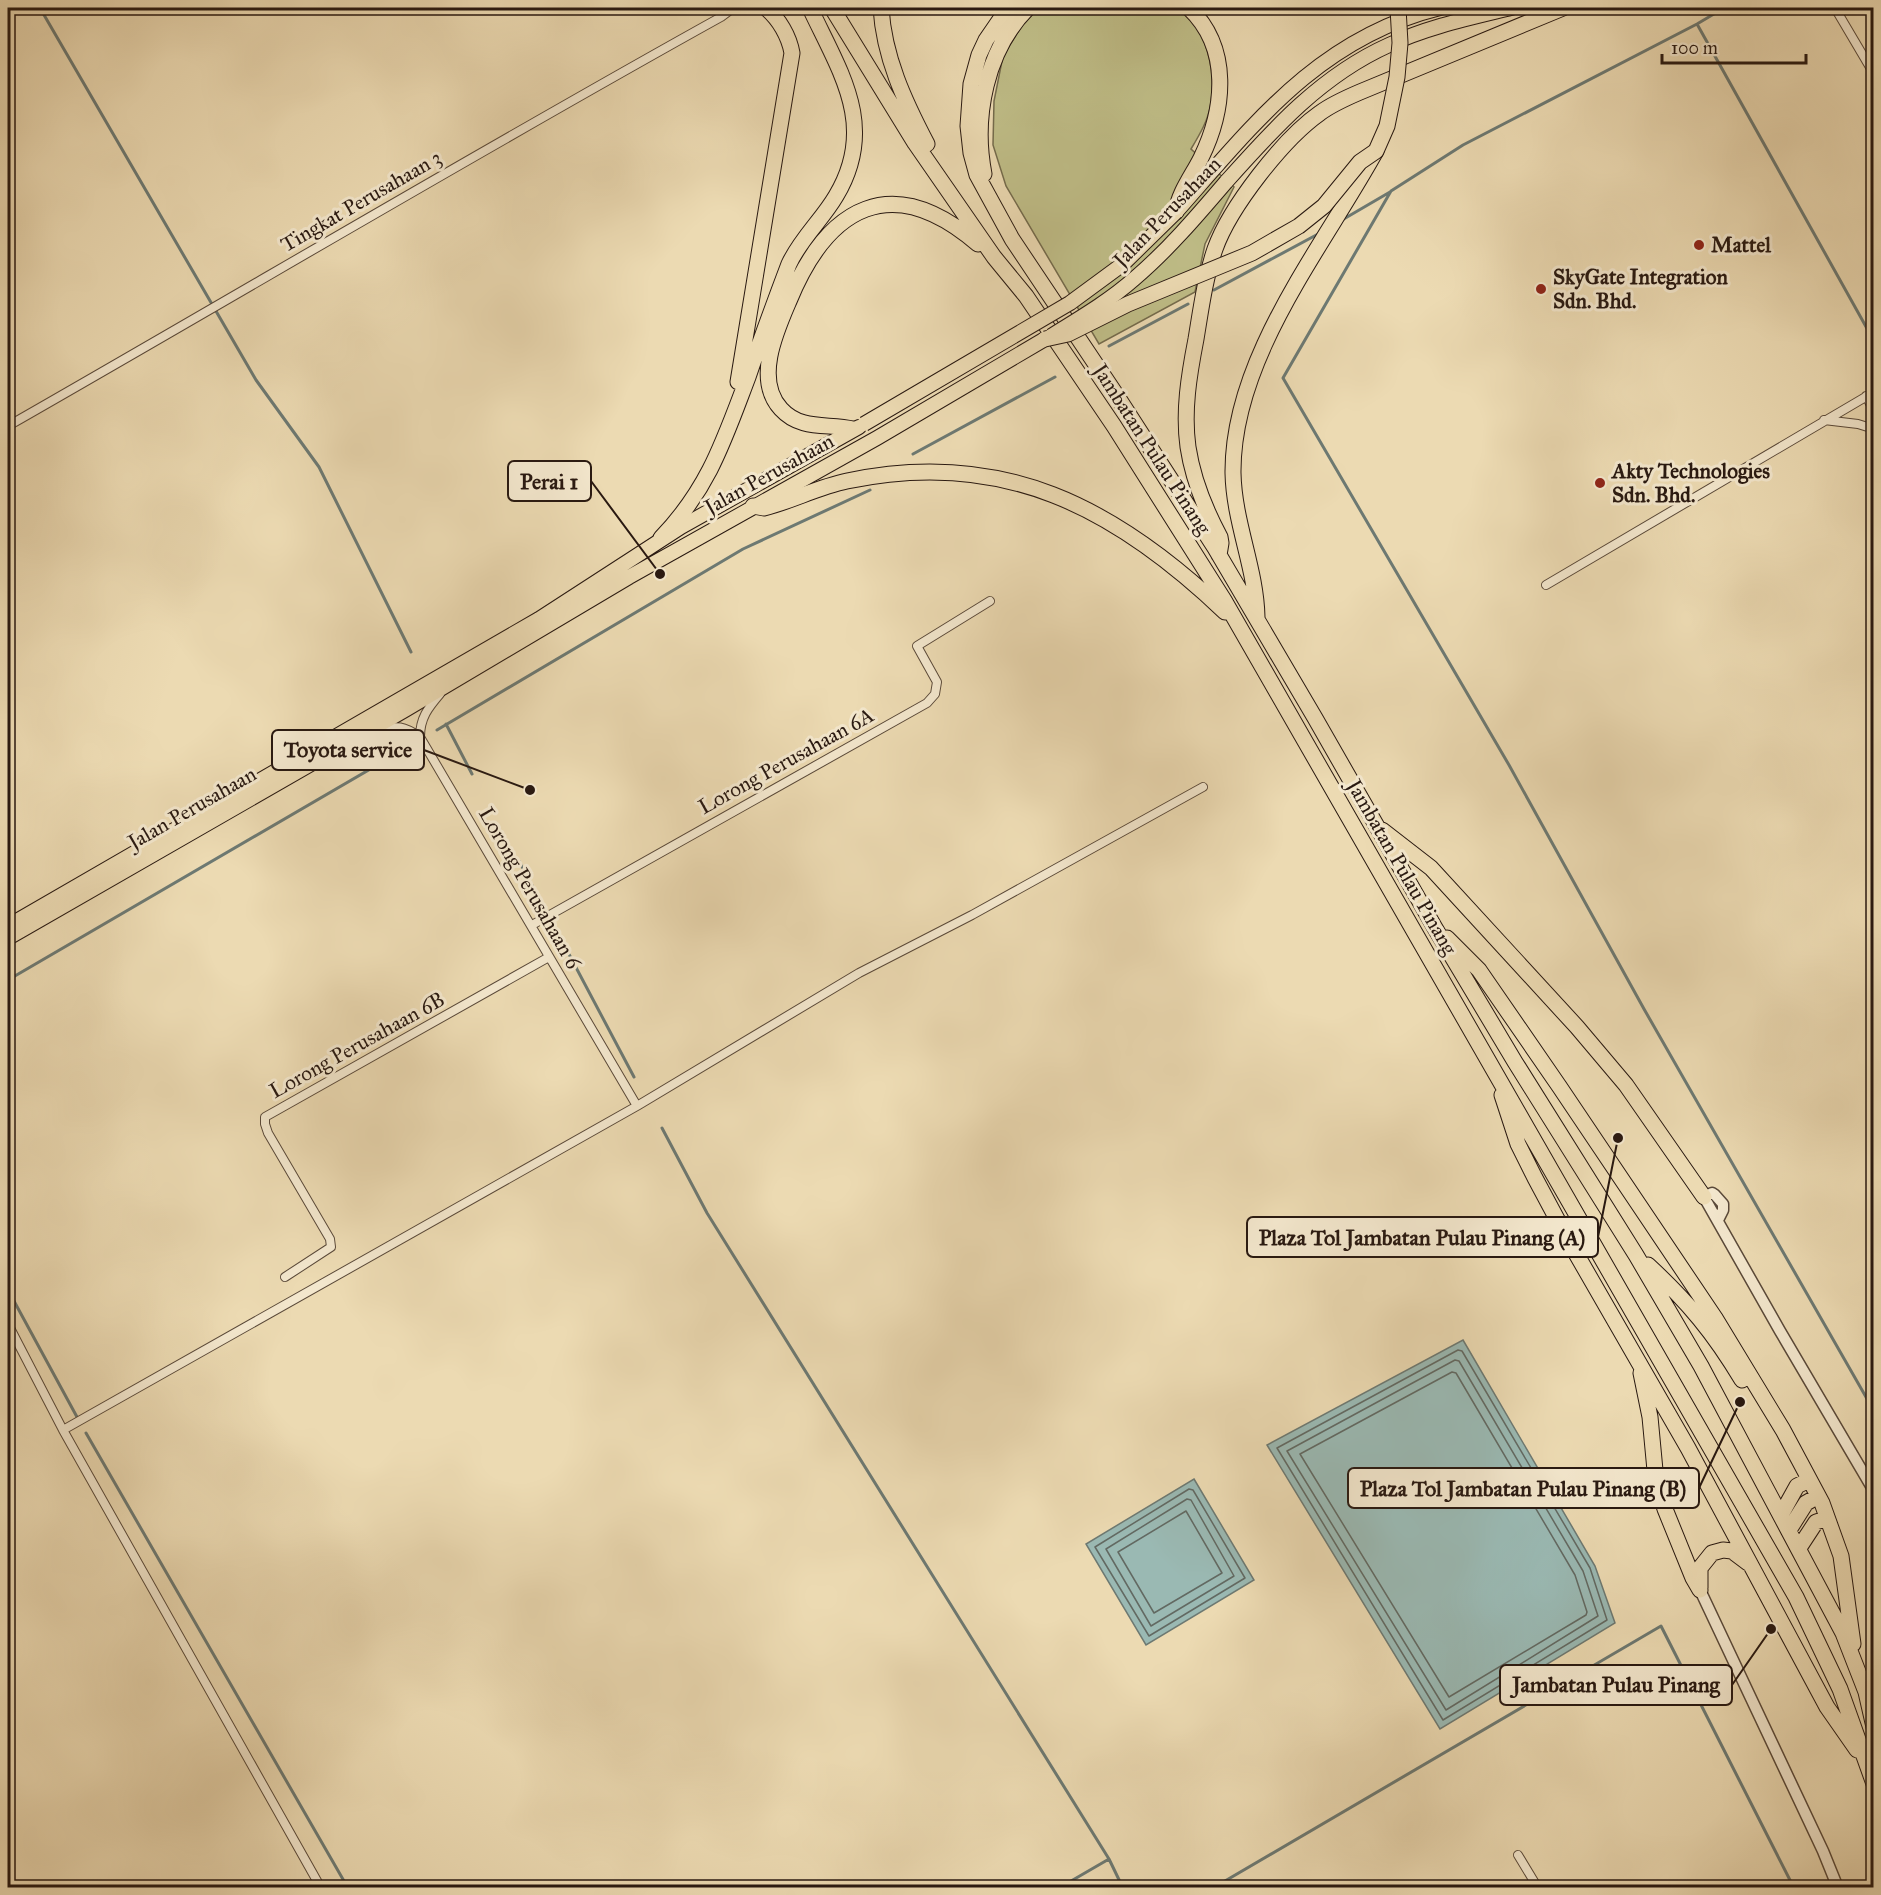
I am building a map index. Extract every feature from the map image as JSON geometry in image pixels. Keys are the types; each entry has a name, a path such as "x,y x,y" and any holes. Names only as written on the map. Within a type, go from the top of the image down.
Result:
{"highway":[{"path":"737,406 737,389 792,53 785,34 766,8"},
{"path":"661,538 686,510 704,483 718,455 789,264 800,243 836,197 847,175 853,153 854,121 851,98 810,8"},
{"name":"Jambatan Pulau Pinang","path":"832,8 942,183 994,257 1026,296 1114,426 1238,624 1796,1597 1840,1689 1874,1784"},
{"path":"989,194 977,175 970,153 969,99 979,55 995,24 1008,8"},
{"path":"989,194 983,168 980,130 985,89 1002,44 1028,8"},
{"path":"1176,212 1181,194 1207,145 1219,104 1220,71 1216,49 1199,18 1189,8"},
{"path":"1258,620 1257,596 1236,510 1233,471 1235,437 1242,404 1262,347 1376,151 1387,126 1395,93 1400,43 1398,8"},
{"path":"1219,555 1220,537 1204,506 1191,463 1186,424 1187,398 1190,369 1210,265 1219,239 1235,210 1247,191 1282,149 1321,112 1360,92 1563,8"},
{"path":"881,13 886,47 896,78 915,122 928,145 942,183"},
{"path":"1045,339 1068,334 1128,304 1270,244 1311,217 1336,193 1360,162 1376,151"},
{"name":"Jambatan Pulau Pinang","path":"989,194 1012,239 1219,555 1435,928 1515,1062 1636,1255 1701,1366 1843,1633 1866,1692 1874,1726"},
{"path":"859,427 814,426 792,418 777,404 768,380 770,358 786,307 801,274 822,240 843,220 859,212 878,206 900,205 924,210 946,220 994,257"},
{"path":"753,506 765,508 832,484 894,473 960,472 1011,482 1079,506 1142,541 1190,579 1238,624"},
{"path":"1377,827 1431,868 1577,1027 1626,1085 1704,1197"},
{"name":"Jambatan Pulau Pinang","path":"1435,928 1463,952 1479,970 1565,1094 1715,1318 1789,1440 1822,1503 1841,1556 1855,1662"},
{"path":"1495,1069 1518,1144 1535,1178 1688,1448 1827,1707 1866,1764"},
{"path":"1636,1255 1676,1291 1707,1326 1805,1482 1822,1520 1835,1563 1843,1633"},
{"path":"1640,1365 1650,1418 1654,1468 1659,1494 1700,1590"},
{"path":"1781,1515 1797,1486 1805,1482"},
{"path":"1789,1530 1806,1503 1813,1499"},
{"path":"1799,1548 1815,1522 1822,1520"},
{"path":"1700,1590 1700,1568 1712,1553 1723,1550 1732,1551 1750,1565"}],"main road":[{"name":"Jalan Perusahaan","path":"8,926 538,619 661,538 926,390 1079,297 1123,264 1176,212 1277,101 1324,61 1343,48 1390,24 1440,8"},
{"name":"Jalan Perusahaan","path":"8,938 367,733 629,577 877,438 1098,307 1134,279 1184,231 1226,182 1296,108 1322,85 1357,62 1409,36 1511,8"}],"street":[{"name":"Tingkat Perusahaan 3","path":"8,426 565,104 721,17 733,8"},
{"path":"1835,8 1874,74"},
{"path":"1546,585 1870,394 1874,411"},
{"path":"1824,420 1858,424 1874,429"},
{"name":"Lorong Perusahaan 6A","path":"532,925 927,703 935,694 937,682 917,646 990,601"},
{"path":"367,733 394,726 404,728 420,737 422,720 428,707 444,688"},
{"name":"Lorong Perusahaan 6","path":"420,737 637,1106"},
{"path":"63,1430 637,1106 859,973 972,915 1203,787"},
{"name":"Lorong Perusahaan 6B","path":"285,1277 331,1247 330,1239 268,1133 264,1124 265,1118 549,957"},
{"path":"1704,1197 1874,1491"},
{"path":"8,1324 63,1430 321,1887"},
{"path":"1700,1590 1838,1887"},
{"path":"1518,1854 1538,1887"}],"shaded area":[{"path":"1033,8 1180,8 1197,27 1203,38 1210,63 1212,89 1210,108 1204,126 1191,149 1234,187 1205,244 1195,292 1099,344 1006,186 993,145 994,101 1003,56"}],"water":[{"path":"1463,1340 1595,1566 1615,1623 1440,1729 1267,1445"},
{"path":"1194,1479 1254,1580 1146,1645 1086,1544"}],"waterway":[{"path":"40,8 256,380 319,467 411,652"},
{"path":"1724,8 1463,145 1391,191 1283,378 1509,765 1644,1009 1874,1411"},
{"path":"1697,24 1874,341"},
{"path":"1342,220 1390,192"},
{"path":"1214,290 1320,233"},
{"path":"1109,346 1188,304"},
{"path":"913,454 1055,377"},
{"path":"437,730 743,549 870,490"},
{"path":"446,724 472,774"},
{"path":"8,980 415,743"},
{"path":"519,861 543,906"},
{"path":"553,924 634,1077"},
{"path":"662,1128 707,1213 1109,1859"},
{"path":"8,1290 77,1417"},
{"path":"86,1433 348,1888"},
{"path":"1213,1888 1661,1626 1794,1888"},
{"path":"1059,1888 1109,1859 1123,1888"}],"place":[{"name":"Mattel","path":"1699,245"},
{"name":"SkyGate Integration Sdn. Bhd.","path":"1541,289"},
{"name":"Akty Technologies Sdn. Bhd.","path":"1600,483"},
{"name":"Perai 1","path":"660,574"},
{"name":"Toyota service","path":"530,790"},
{"name":"Plaza Tol Jambatan Pulau Pinang (A)","path":"1618,1138"},
{"name":"Plaza Tol Jambatan Pulau Pinang (B)","path":"1740,1402"},
{"name":"Jambatan Pulau Pinang","path":"1771,1629"}]}
